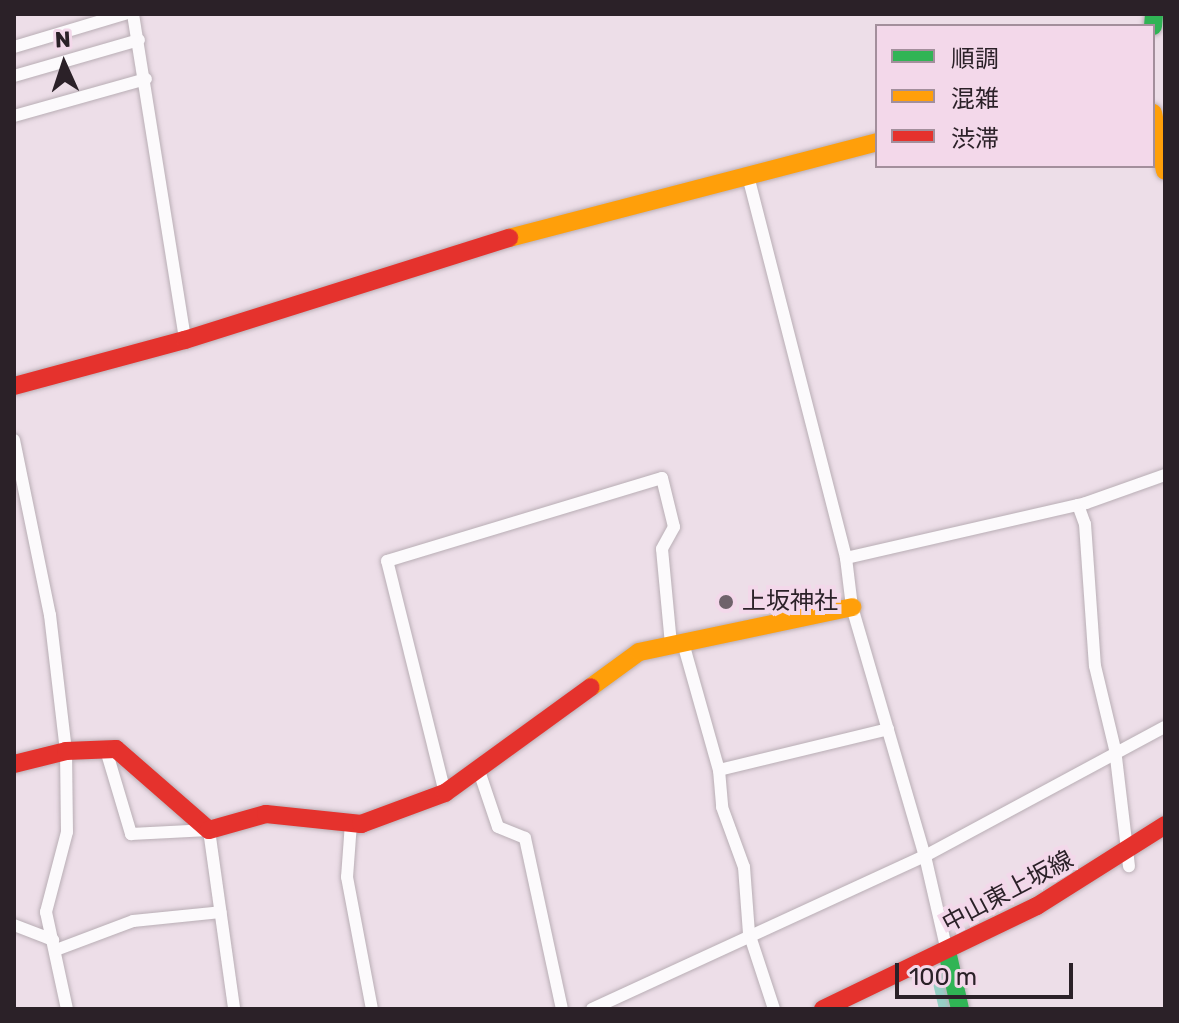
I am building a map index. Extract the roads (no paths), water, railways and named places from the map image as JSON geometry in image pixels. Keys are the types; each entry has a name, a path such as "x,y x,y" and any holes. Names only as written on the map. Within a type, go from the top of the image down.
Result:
{"street":[{"path":"14,47 125,14"},
{"path":"133,14 146,79 185,340"},
{"path":"14,76 139,40"},
{"path":"14,116 146,79"},
{"path":"1155,123 1165,171"},
{"path":"14,386 185,340 454,253 875,143"},
{"path":"748,176 846,558 852,607 925,856 960,1009"},
{"path":"14,440 50,615 66,751 67,832 46,912 67,1009"},
{"path":"846,558 1078,505 1165,475"},
{"path":"445,793 387,561 662,478 674,527 662,549 677,644 719,770 722,807 744,867 749,933 774,1009"},
{"path":"1078,505 1085,524 1095,666 1116,757 1126,860"},
{"path":"106,750 131,834 209,830 266,814 351,823 445,793 628,659 677,644 852,607"},
{"path":"592,1009 749,933 925,856 1116,757 1165,727"},
{"path":"719,770 888,729"},
{"path":"14,764 66,751 116,749 209,830 234,1009"},
{"path":"478,768 498,827 525,838 562,1009"},
{"path":"351,823 347,877 372,1009"},
{"name":"中山東上坂線","path":"1126,860 1165,825"},
{"name":"中山東上坂線","path":"851,1009 1165,840"},
{"path":"14,925 54,945 133,921 221,912"},
{"name":"中山東上坂線","path":"823,1009 948,957"}],"waterway":[{"path":"944,982 950,1009"}],"place":[{"name":"上坂神社","path":"726,602"}]}
